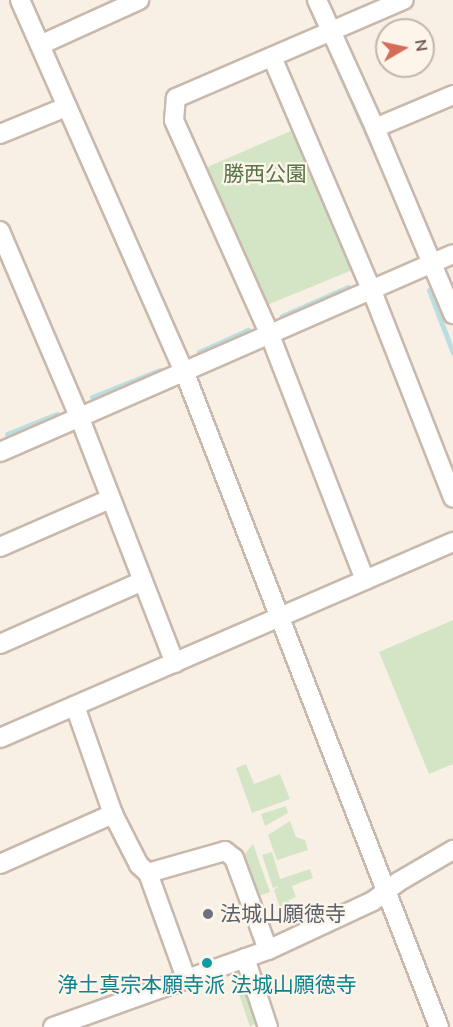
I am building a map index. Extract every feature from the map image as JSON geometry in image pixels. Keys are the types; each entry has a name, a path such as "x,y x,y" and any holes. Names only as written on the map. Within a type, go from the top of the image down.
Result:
{"street":[{"path":"20,0 184,371 439,1027"},
{"path":"40,45 139,0"},
{"path":"317,0 375,128 453,314"},
{"path":"365,580 270,335 174,120 176,98 404,0"},
{"path":"272,57 372,291 453,498"},
{"path":"375,128 453,95"},
{"path":"0,134 66,107"},
{"path":"0,231 79,417 175,663"},
{"path":"0,452 453,254"},
{"path":"0,547 110,499"},
{"path":"0,738 453,542"},
{"path":"0,644 143,582"},
{"path":"75,706 113,814 139,865 148,873 186,978"},
{"path":"0,864 113,814"},
{"path":"53,1027 268,950 373,901 453,850"},
{"path":"148,873 225,851 235,861 268,950"},
{"path":"245,958 268,1027"}],"green space":[{"name":"勝西公園","path":"293,130 355,269 267,305 205,168"},
{"path":"453,620 453,764 429,774 379,652"},
{"path":"246,764 254,784 280,774 290,799 252,813 236,768"},
{"path":"286,806 288,813 265,826 261,814"},
{"path":"290,821 296,837 305,840 308,850 277,860 268,835"},
{"path":"253,844 270,892 253,898 240,860"},
{"path":"272,852 280,879 310,869 313,878 292,886 296,897 289,900 290,911 282,914 274,890 279,886 273,888 262,855"},
{"path":"246,985 259,1021 250,1027 238,991"}],"waterway":[{"path":"308,0 317,22"},
{"path":"332,56 388,182"},
{"path":"282,316 348,287"},
{"path":"429,290 453,353"},
{"path":"199,352 248,330"},
{"path":"92,397 160,370"},
{"path":"7,434 57,414"}],"place":[{"name":"法城山願徳寺","path":"208,914"},
{"name":"浄土真宗本願寺派 法城山願徳寺","path":"207,963"}]}
